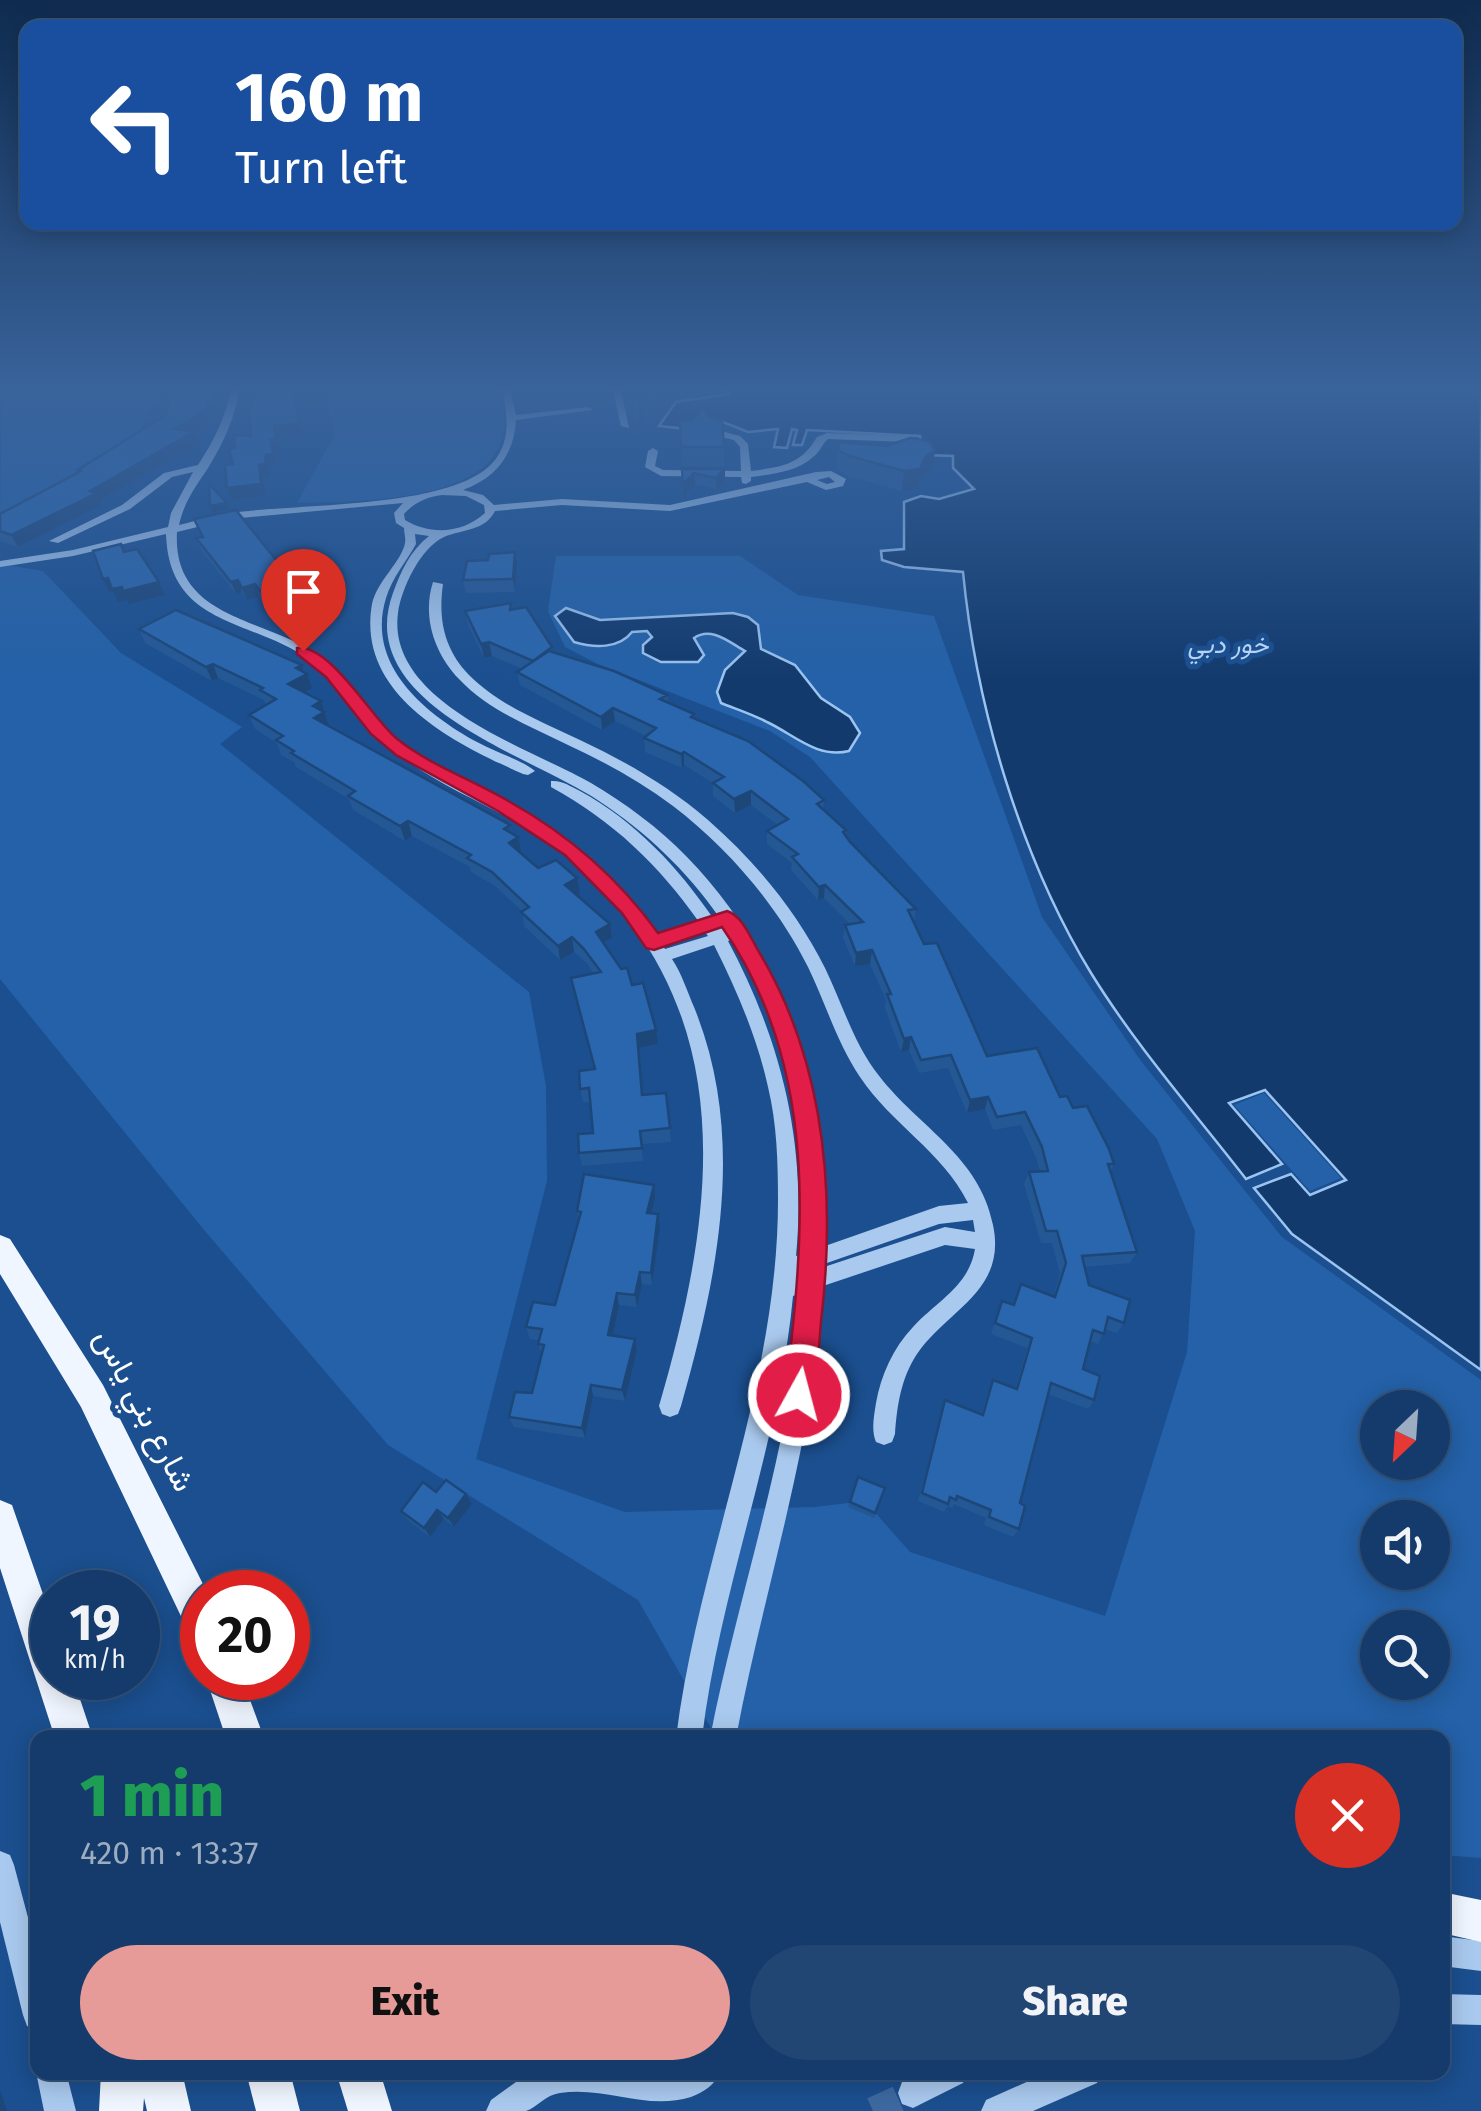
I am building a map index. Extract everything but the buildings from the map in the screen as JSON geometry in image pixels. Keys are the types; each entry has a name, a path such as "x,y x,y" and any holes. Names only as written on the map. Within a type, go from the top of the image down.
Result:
{"main road":[{"name":"شارع بني ياس","path":"0,1248 92,1396 180,1575"},
{"path":"0,1517 30,1604"},
{"path":"62,1700 72,1730"},
{"path":"232,1700 243,1730"},
{"path":"1450,1914 1481,1921"},
{"path":"121,2111 122,2080"},
{"path":"162,2080 169,2111"},
{"path":"270,2080 278,2111"},
{"path":"360,2080 370,2111"}],"lane":[{"path":"54,541 126,507 156,485"},
{"path":"191,485 183,496 174,528 174,562 194,594 236,623 319,661 377,730 402,752 505,806 572,851 630,908 658,949 698,1041 710,1090 716,1144 716,1203 708,1266 694,1334 670,1406"},
{"path":"0,564 74,553 258,512 416,499 465,485"},
{"path":"479,496 481,485"},
{"path":"738,494 742,485"},
{"path":"490,508 554,502 670,508 781,485"},
{"path":"442,492 479,496 490,508"},
{"path":"416,499 404,521 411,544 387,580 378,604 378,644 397,685 436,724 470,737 602,811 665,864 766,983 786,1029 801,1080 811,1135 815,1196 813,1270 790,1447 725,1730"},
{"path":"554,502 559,514"},
{"path":"366,504 441,534"},
{"path":"470,737 410,674 395,639 394,604 417,555 441,534 473,527 486,518 490,508"},
{"path":"437,584 433,607 436,630 445,653 462,675 486,697 517,716 594,751 668,796 734,853 764,887 816,966 859,1061 877,1086 959,1167 980,1211 986,1242 972,1285 958,1303 919,1334 904,1355 886,1406 884,1434"},
{"path":"658,949 723,928"},
{"path":"690,1730 695,1685 746,1483 785,1280 790,1188 780,1086 723,928"},
{"path":"785,1280 940,1215 980,1211"},
{"path":"813,1270 945,1236 986,1242"},
{"path":"0,1865 30,1983"},
{"path":"1450,1952 1481,1956"},
{"path":"1450,2010 1481,2010"},
{"path":"53,2080 60,2111"},
{"path":"502,2111 533,2085 551,2080"},
{"path":"582,2080 646,2096 675,2094 694,2080"},
{"path":"912,2093 937,2080"},
{"path":"997,2111 1068,2080"}],"shaded area":[{"path":"0,485 63,485 40,499 0,517"},
{"path":"307,485 450,485 404,496 297,503"},
{"path":"556,556 740,556 798,595 934,616 1042,917 1141,1061 1282,1237 1481,1380 1481,1858 1450,1856 1450,1730 712,1730 638,1600 388,1445 204,1230 0,979 0,564 43,571 121,653 242,727 220,744 529,992 546,1086 547,1181 476,1459 625,1512 814,1507 865,1501 910,1552 1105,1616 1187,1352 1195,1231 1157,1139 810,757 770,731 600,665 565,647 548,611"},
{"path":"1264,1093 1341,1178 1310,1191 1234,1105"}],"water":[{"name":"خور دبي","path":"970,485 1481,485 1481,1370 1292,1234 1254,1188 1291,1174 1310,1195 1346,1180 1265,1090 1229,1103 1282,1164 1246,1179 1146,1053 1091,973 1043,880 1005,779 978,675 963,572 904,567 882,560 881,551 904,549 904,502 921,496 939,499 974,489"},
{"path":"566,608 600,620 733,613 748,617 758,625 761,649 795,665 821,698 850,717 860,733 849,751 826,752 721,703 717,692 725,670 745,651 720,637 707,634 694,638 704,655 698,662 661,662 643,653 643,645 652,637 647,631 632,632 620,642 606,646 574,642 555,616"}],"tunnel":[{"path":"873,2111 913,2093"}],"route":[{"path":"303,651 332,673 358,709 402,752 505,806 572,851 630,908 654,942 727,918 737,932 786,1029 811,1135 815,1196 813,1279 799,1395"}]}
